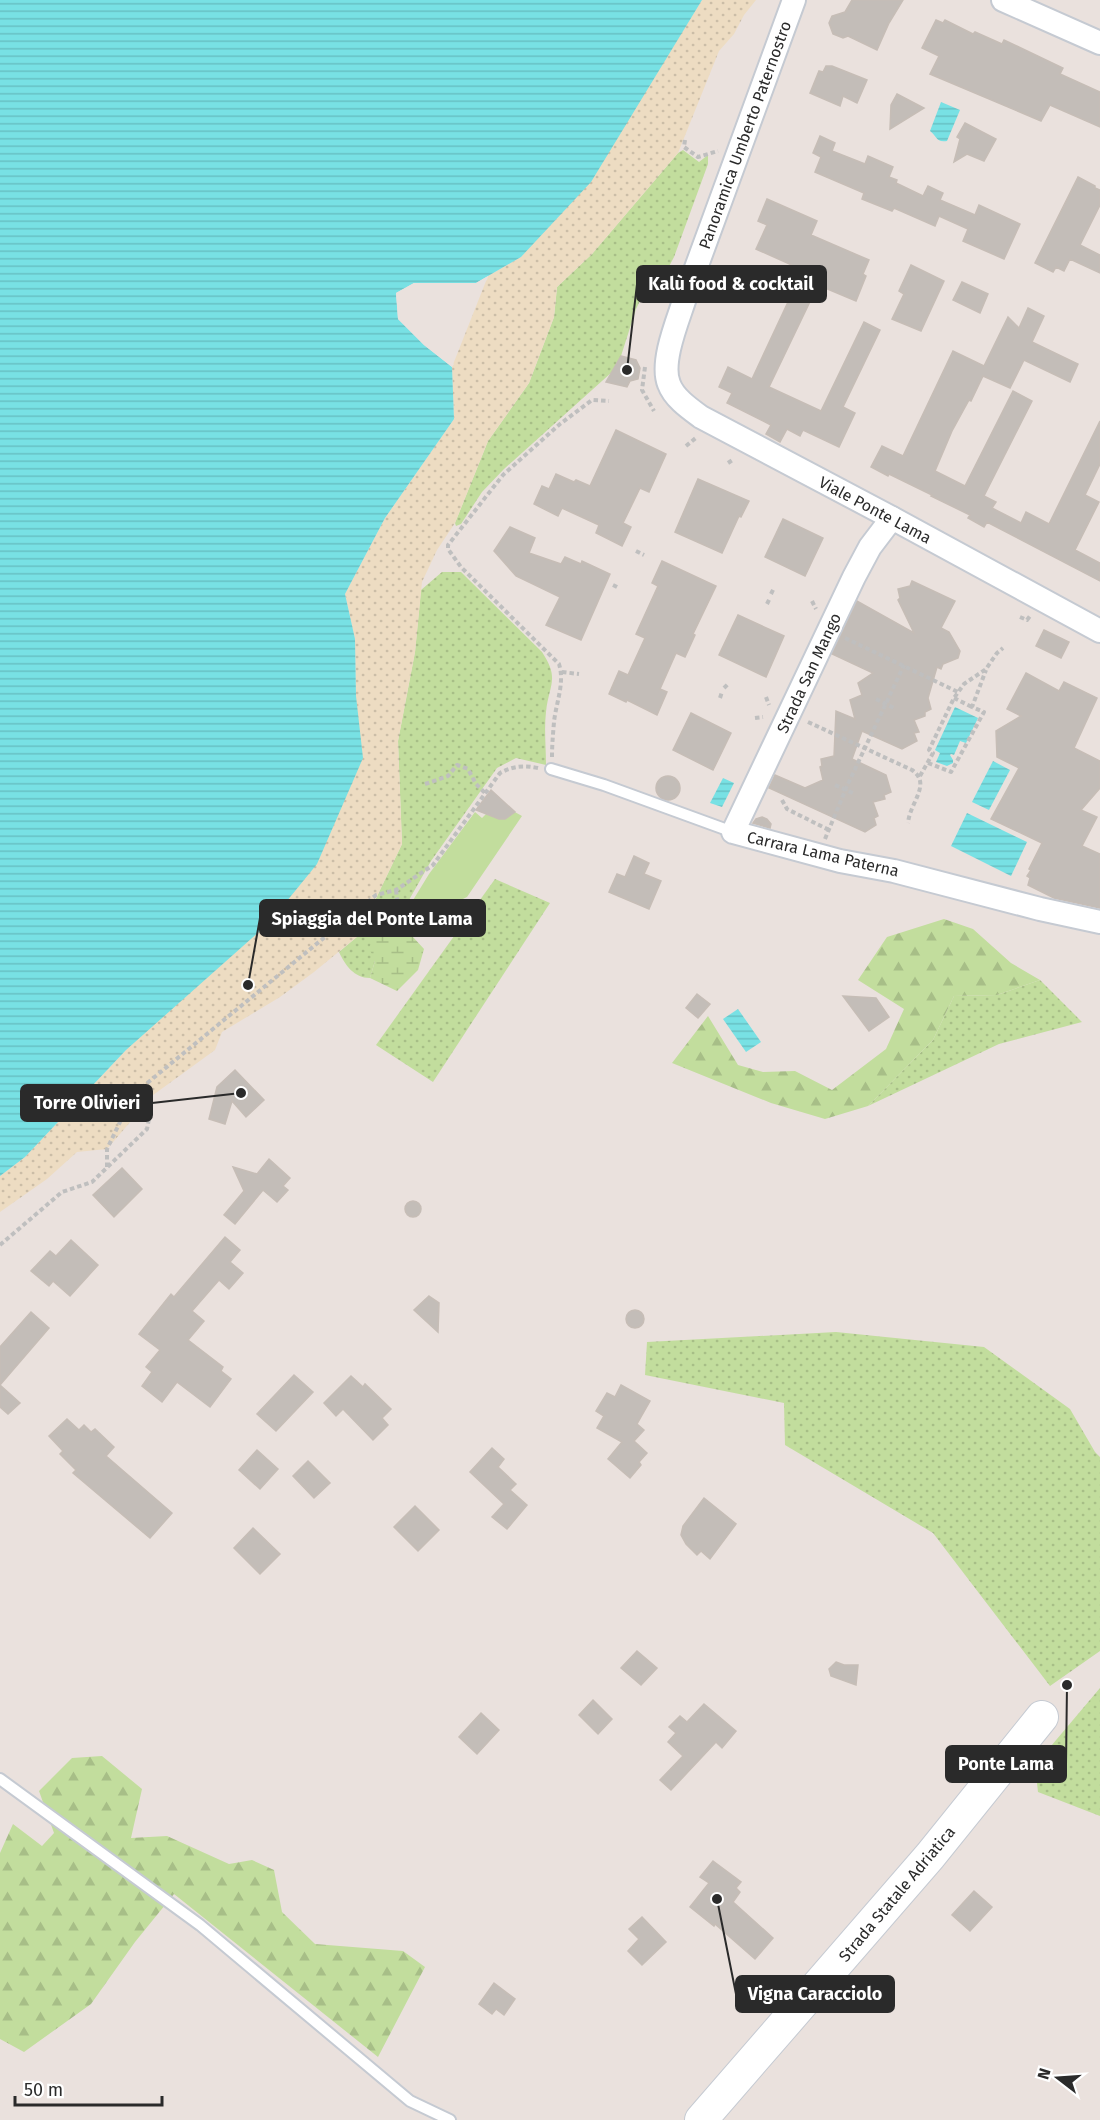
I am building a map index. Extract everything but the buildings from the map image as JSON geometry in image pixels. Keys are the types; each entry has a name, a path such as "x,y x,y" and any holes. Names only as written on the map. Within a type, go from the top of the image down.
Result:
{"main road":[{"name":"Strada Statale Adriatica","path":"701,2120 930,1856 1042,1718"}],"street":[{"name":"Panoramica Umberto Paternostro","path":"667,373 670,345 685,298 794,0"},
{"path":"1003,0 1100,43"},
{"name":"Viale Ponte Lama","path":"667,373 669,384 675,395 701,417 1100,631"},
{"name":"Strada San Mango","path":"733,832 854,577 870,548 892,518"},
{"name":"Carrara Lama Paterna","path":"733,832 840,861 894,871 1040,909 1100,921"}],"lane":[{"name":"Carrara Lama Paterna","path":"551,769 604,785 733,832"},
{"path":"0,1779 200,1925 410,2101 450,2120"}],"path":[{"path":"685,140 684,147 698,157 722,150"},
{"path":"642,390 654,411"},
{"path":"107,1168 107,1149 140,1089 376,896 396,890 433,865 500,773 509,768 529,766 551,769 554,721 562,672 559,664 461,567 448,549 448,545 503,475 552,431 592,400 609,401"},
{"path":"686,446 698,436"},
{"path":"636,551 644,555"},
{"path":"613,585 619,588"},
{"path":"767,604 774,588"},
{"path":"812,601 816,610"},
{"path":"1020,617 1027,620 1030,616"},
{"path":"840,635 958,692"},
{"path":"972,707 986,669 1003,648"},
{"path":"824,842 845,790 904,665"},
{"path":"920,776 933,753 929,750 954,698 964,684 986,669"},
{"path":"562,672 579,674"},
{"path":"720,698 729,683"},
{"path":"766,697 769,705"},
{"path":"928,763 951,772 984,712 954,698"},
{"path":"876,699 894,708"},
{"path":"755,718 763,717"},
{"path":"800,719 866,748 920,776 922,780 920,789 909,812 908,824"},
{"path":"425,784 448,776 457,765 468,769 476,784 485,793"},
{"path":"835,785 855,794"},
{"path":"782,800 787,809 829,830"},
{"path":"396,890 399,913 402,918 443,936"},
{"path":"0,1245 62,1192 92,1182 147,1129 150,1113 132,1120 122,1118"}],"green space":[{"path":"683,150 699,162 708,155 708,164 674,257 665,274 651,279 636,309 621,356 612,372 504,469 482,492 461,524 456,526 455,523 488,441 529,383 554,317 557,287 592,254"},
{"path":"442,572 461,572 542,652 547,661 551,669 552,682 545,718 546,765 516,758 497,768 431,861 400,916 394,924 386,923 370,978 364,977 351,970 339,952 358,936 402,844 398,741 415,652 421,590"},
{"path":"491,809 499,819 505,819 513,811 522,816 467,897 438,911 407,910 429,874 475,812 482,818"},
{"path":"495,879 550,903 433,1082 376,1045"},
{"path":"944,919 973,929 1011,963 1040,980 997,995 954,996 933,1040 868,1106 825,1119 771,1103 672,1063 708,1016 738,1065 763,1072 795,1071 832,1090 886,1049 904,1009 858,980 887,937"},
{"path":"386,923 402,925 424,949 418,970 397,991 370,978 375,961 369,948 375,934"},
{"path":"1040,980 1082,1022 999,1044 868,1106 933,1040 954,996 997,995"},
{"path":"836,1332 984,1347 1070,1409 1100,1457 1100,1651 1050,1686 933,1533 785,1445 784,1403 645,1375 647,1342"},
{"path":"1100,1688 1100,1816 1038,1792 1035,1765"},
{"path":"102,1756 142,1789 131,1838 167,1836 229,1864 252,1860 274,1870 282,1912 315,1944 403,1951 425,1967 378,2057 174,1894 135,1942 91,2004 24,2052 0,2039 0,1853 13,1824 42,1846 54,1833 39,1791 72,1758"}],"sand":[{"path":"702,0 756,0 744,15 734,34 719,51 678,153 592,254 557,287 554,317 529,383 488,441 455,523 437,550 422,582 415,652 398,741 402,844 358,936 280,997 222,1032 215,1050 138,1106 132,1120 107,1149 77,1152 47,1179 0,1212 0,1176 25,1157 126,1050 356,696 355,639 345,594 385,518 454,419 452,367 488,276 521,257 660,67"}],"water":[{"path":"0,0 702,0 591,182 521,257 476,283 414,283 396,293 398,319 424,345 452,367 454,419 385,518 345,594 355,639 356,696 363,758 317,864 269,923 126,1050 25,1157 0,1176"},
{"path":"941,102 960,110 947,141 939,140 930,131"},
{"path":"955,707 978,718 966,743 960,741 954,755 950,755 953,763 947,766 936,762 940,753 935,750"},
{"path":"993,761 1010,770 989,810 972,802"},
{"path":"723,778 734,783 722,807 710,803"},
{"path":"967,813 1027,842 1011,876 951,846"},
{"path":"738,1009 761,1042 746,1052 723,1019"}],"pier":[{"path":"488,276 487,280 476,286 415,286 399,295 401,318 426,343 454,364 452,367 424,345 398,319 396,293 414,283 476,283"}],"place":[{"name":"Kalù food & cocktail","path":"627,370"},
{"name":"Spiaggia del Ponte Lama","path":"248,985"},
{"name":"Torre Olivieri","path":"241,1093"},
{"name":"Ponte Lama","path":"1067,1685"},
{"name":"Vigna Caracciolo","path":"717,1899"}]}
